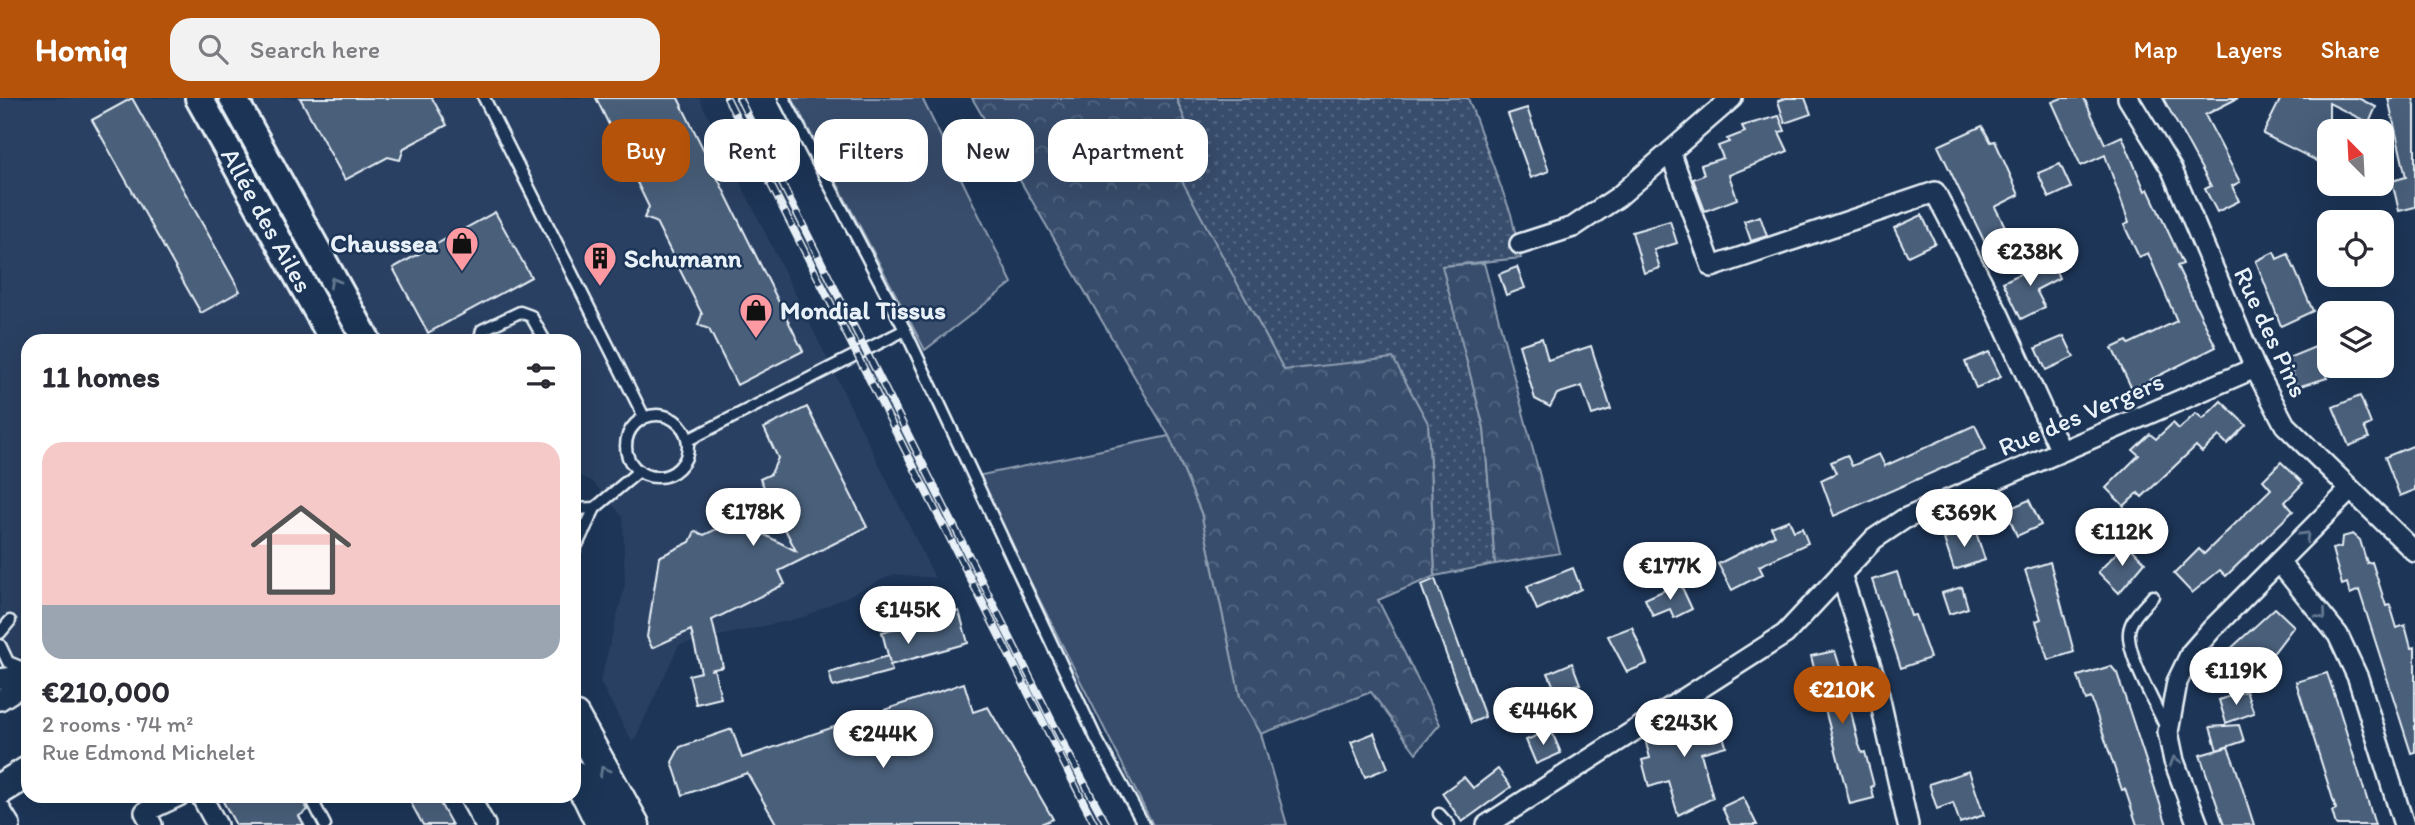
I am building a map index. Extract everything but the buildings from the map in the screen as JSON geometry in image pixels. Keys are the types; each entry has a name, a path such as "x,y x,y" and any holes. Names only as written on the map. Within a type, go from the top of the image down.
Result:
{"main road":[{"name":"Allée des Ailes","path":"199,98 330,334"},
{"name":"Allée des Ailes","path":"233,98 363,334"},
{"path":"581,730 634,825"},
{"path":"1,796 21,778"},
{"path":"581,785 602,825"},
{"path":"573,803 590,825"}],"street":[{"path":"1520,244 1573,227 1618,197 1732,98"},
{"name":"Rue des Pins","path":"2128,98 2172,170 2255,369 2285,425 2349,491 2415,552"},
{"path":"1670,152 1712,267 1935,192 1998,313 2061,450"},
{"name":"Rue des Vergers","path":"1487,825 1785,634 1874,539 1904,519 2255,369"},
{"path":"2198,825 2174,761 2168,732 2177,682 2191,653 2349,491"},
{"path":"2279,562 2343,646 2358,678 2404,825"},
{"path":"1841,573 1876,682 1908,825"},
{"path":"0,678 21,674"},
{"path":"0,700 21,686"},
{"path":"1,796 10,825"},
{"path":"152,825 145,812 164,803"},
{"path":"205,803 217,825"},
{"path":"473,803 485,825"}],"lane":[{"path":"484,98 644,417"},
{"path":"784,98 905,330 1096,738 1144,825"},
{"path":"481,334 482,330 520,312 531,316 541,334"},
{"path":"688,440 905,330"},
{"path":"668,416 681,425 688,440 687,456 678,470 654,477 639,471 628,459 626,443 631,428 644,417 668,416"},
{"path":"581,537 595,508 639,471"},
{"path":"581,509 595,508"},
{"path":"2154,596 2133,621 2129,631 2132,651 2168,732"},
{"path":"0,633 10,621"},
{"path":"0,645 8,662 21,668"},
{"path":"314,803 325,825"},
{"path":"1439,814 1449,825"}],"shaded area":[{"path":"0,98 699,98 709,119 704,119 704,182 740,182 935,578 894,574 804,617 679,645 633,743 600,682 625,585 623,517 593,482 581,476 581,334 21,334 21,656 0,659"}],"green space":[{"path":"792,98 922,98 942,139 942,182 963,182 1012,283 925,350 836,182 928,182 928,119 814,119 814,140"},
{"path":"972,98 1176,98 1185,119 1048,119 1048,182 1183,182 1284,370 1393,358 1428,423 1435,576 1378,600 1440,724 1416,753 1371,692 1261,734 1240,697 1201,513 1169,436 1021,182 1034,182 1034,119 984,119"},
{"path":"1176,98 1468,98 1511,214 1521,258 1443,266 1484,428 1495,564 1435,576 1428,423 1284,370 1182,182 1208,182 1208,119 1185,119"},
{"path":"1484,263 1560,553 1495,564 1484,428 1442,266"},
{"path":"1169,436 1201,513 1240,697 1261,734 1287,825 1153,825 977,476"}],"railway":[{"path":"727,98 1095,825"},
{"path":"739,98 1065,747 1107,825"}],"place":[{"name":"Chaussea","path":"462,273"},
{"name":"Schumann","path":"600,288"},
{"name":"Mondial Tissus","path":"756,340"}]}
